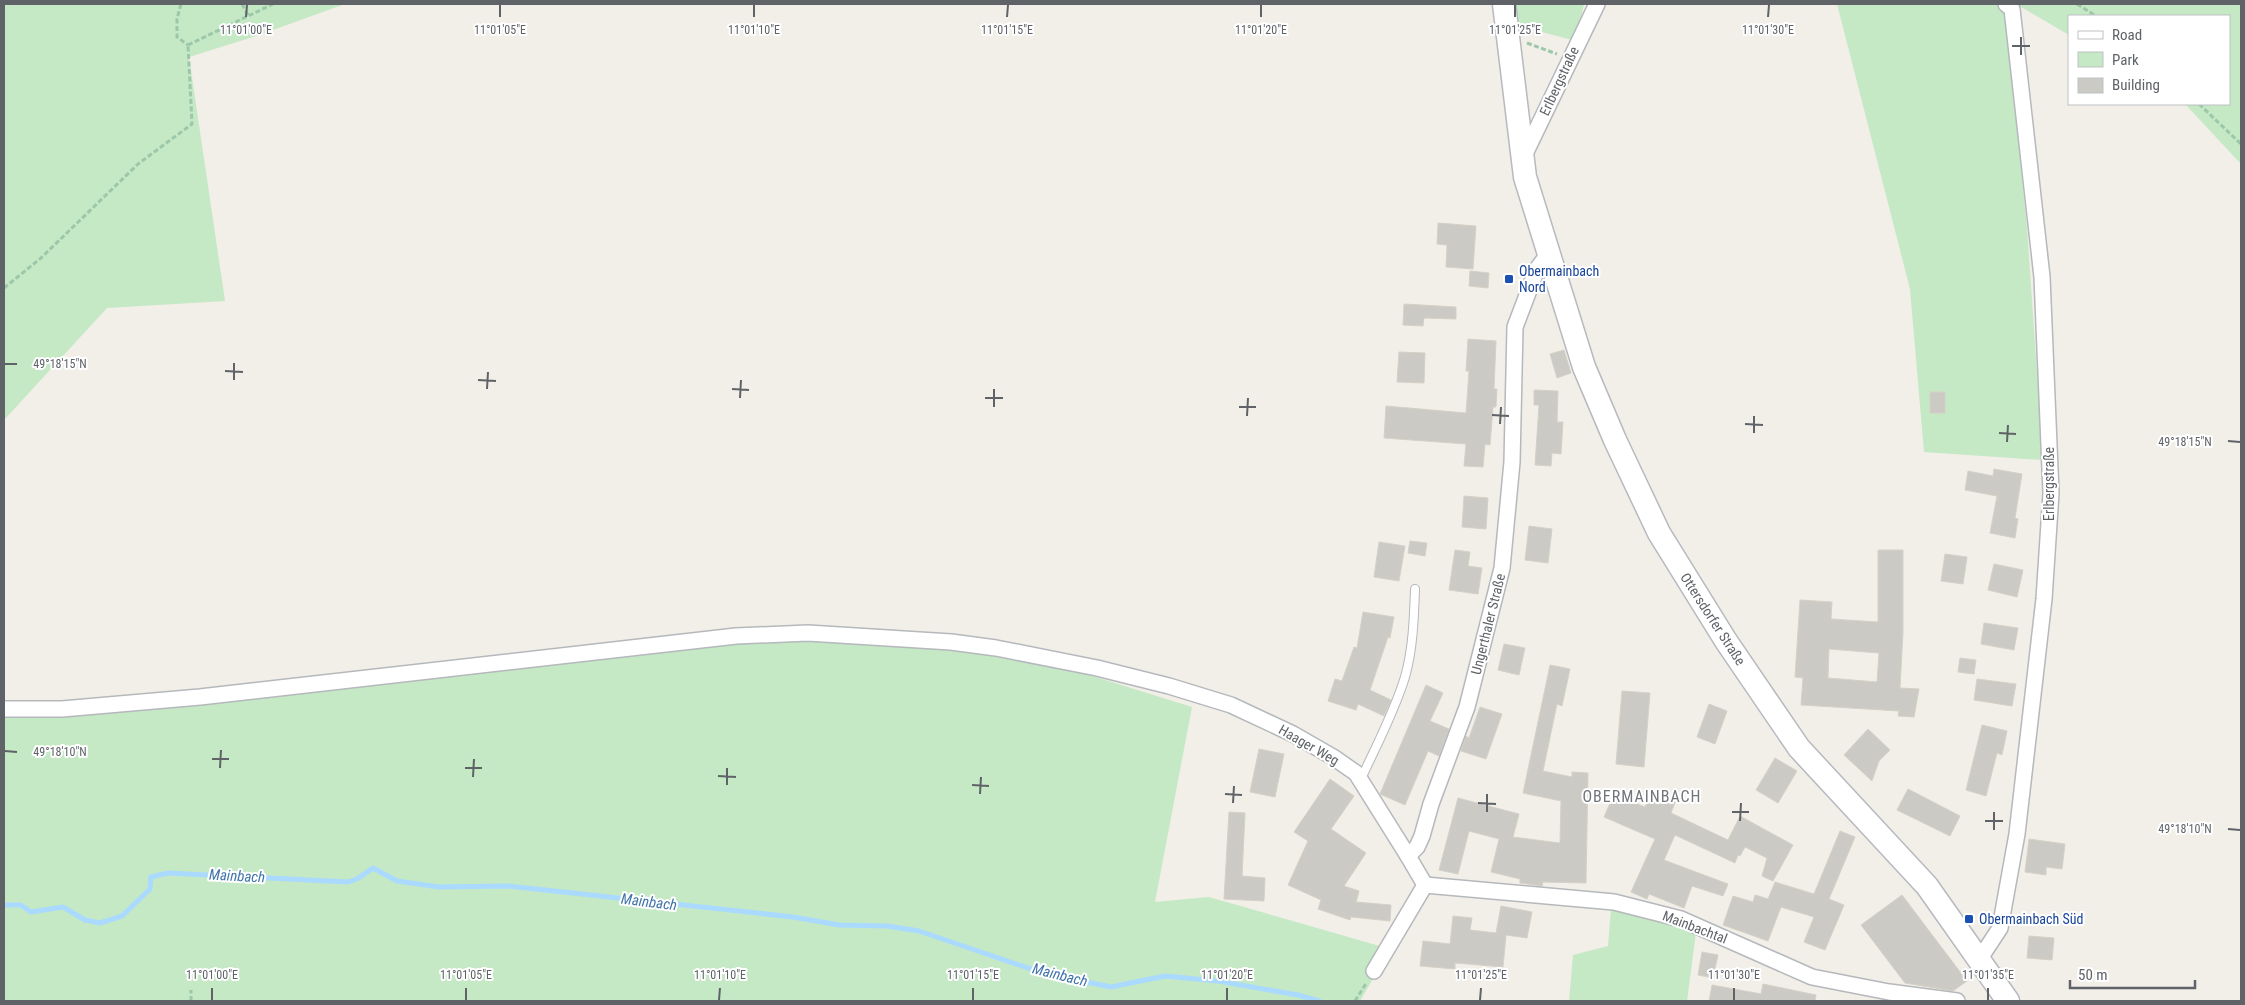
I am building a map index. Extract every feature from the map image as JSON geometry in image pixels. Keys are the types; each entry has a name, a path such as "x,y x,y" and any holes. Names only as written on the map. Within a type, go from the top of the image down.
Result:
{"main road":[{"name":"Ottersdorfer Straße","path":"1504,4 1524,168 1584,367 1659,533 1726,641 1799,748 1927,886 2008,1001"}],"street":[{"name":"Erlbergstraße","path":"1524,168 1597,4"},
{"name":"Erlbergstraße","path":"1979,960 2000,928 2017,834 2044,599 2051,493 2042,277 2012,9 2006,4"},
{"name":"Ungerthaler Straße","path":"1408,856 1418,847 1431,804 1467,707 1502,568 1512,462 1515,327 1537,269 1549,253"},
{"name":"Haager Weg","path":"4,709 62,709 200,697 736,636 808,632 951,642 996,648 1097,668 1169,686 1231,705 1264,719 1333,757 1356,773 1408,856"},
{"path":"1374,971 1424,885 1408,856"},
{"name":"Mainbachtal","path":"1424,885 1614,902 1681,919 1812,977 1889,992 1957,1001"}],"lane":[{"path":"1360,781 1394,709 1405,675 1414,620 1415,589"}],"path":[{"path":"182,4 177,19 177,37 188,45"},
{"path":"242,4 248,15"},
{"path":"188,45 273,4"},
{"path":"2077,4 2094,15"},
{"path":"4,288 41,258 138,164 192,124 188,45"},
{"path":"2200,105 2241,144"},
{"path":"1355,1001 1374,971"},
{"path":"190,990 190,1001"}],"green space":[{"path":"4,4 345,4 253,37 189,57 225,301 107,308 4,420"},
{"path":"1513,4 1584,4 1576,41 1515,25"},
{"path":"1837,4 2005,4 2027,228 2043,460 1924,452 1910,289"},
{"path":"2016,4 2241,4 2241,164 2186,105 2230,105 2230,15 2068,15 2068,34"},
{"path":"784,633 1012,651 1192,707 1155,902 1209,897 1390,949 1360,1001 4,1001 4,707 133,703"},
{"path":"1611,909 1696,932 1687,1001 1569,1001 1573,955 1608,946"}],"building":[{"path":"1438,223 1476,226 1473,269 1446,267 1447,245 1437,244"},
{"path":"1470,271 1489,273 1488,288 1469,286"},
{"path":"1404,304 1456,307 1456,319 1424,318 1423,326 1403,325"},
{"path":"1468,339 1496,341 1494,389 1497,389 1496,407 1493,407 1490,445 1485,444 1483,467 1464,466 1466,444 1384,438 1386,406 1466,413 1469,371 1466,371"},
{"path":"1564,350 1571,373 1557,378 1550,354"},
{"path":"1399,352 1425,353 1424,383 1397,382"},
{"path":"1534,390 1558,391 1557,422 1563,422 1561,454 1552,453 1551,466 1535,465 1539,405 1534,405"},
{"path":"1930,392 1945,392 1945,413 1930,413"},
{"path":"1994,469 2022,474 2015,518 2018,519 2015,538 1990,533 1997,496 1965,490 1968,471 1993,476"},
{"path":"1464,496 1488,498 1486,529 1462,527"},
{"path":"1529,526 1552,529 1548,563 1525,560"},
{"path":"1410,541 1427,543 1425,556 1408,553"},
{"path":"1379,542 1405,546 1399,581 1374,577"},
{"path":"1455,550 1470,552 1468,566 1482,568 1478,594 1449,590"},
{"path":"1878,550 1903,550 1903,632 1900,688 1919,689 1914,717 1898,716 1899,711 1801,705 1803,678 1795,677 1800,600 1832,602 1831,619 1878,622","holes":["1829,649 1879,653 1877,682 1828,678"]},
{"path":"1945,554 1967,557 1963,584 1941,581"},
{"path":"1994,564 2023,570 2017,597 1988,590"},
{"path":"1363,612 1394,617 1390,638 1388,637 1370,690 1391,700 1384,716 1358,704 1356,710 1328,701 1335,679 1342,681 1354,647 1357,648"},
{"path":"1984,623 2018,628 2014,650 1981,644"},
{"path":"1504,644 1525,648 1519,675 1498,670"},
{"path":"1960,658 1976,660 1974,674 1958,672"},
{"path":"1550,665 1570,669 1562,706 1557,704 1543,771 1572,777 1572,772 1588,773 1586,883 1543,882 1542,886 1520,883 1520,879 1491,872 1499,839 1469,831 1458,874 1439,870 1458,798 1519,814 1513,837 1560,843 1561,801 1523,793"},
{"path":"1977,679 2016,684 2012,706 1974,700"},
{"path":"1426,685 1443,693 1430,721 1449,729 1439,756 1428,751 1405,805 1380,794"},
{"path":"1622,691 1650,693 1644,767 1616,764"},
{"path":"1709,704 1727,711 1715,744 1697,737"},
{"path":"1480,707 1502,714 1486,759 1461,751 1466,736 1469,738"},
{"path":"1982,725 2007,731 2002,755 1997,753 1986,796 1966,790"},
{"path":"1868,729 1890,750 1879,761 1872,781 1844,755"},
{"path":"1259,749 1284,754 1275,797 1250,792"},
{"path":"1775,758 1797,771 1778,803 1756,790"},
{"path":"1330,779 1354,796 1331,829 1366,853 1344,886 1359,891 1356,902 1391,905 1390,921 1351,917 1350,920 1318,909 1321,900 1288,885 1308,841 1294,832"},
{"path":"1908,789 1960,816 1950,836 1897,810"},
{"path":"1653,790 1676,800 1671,813 1728,840 1740,816 1793,845 1773,881 1762,876 1767,858 1745,847 1740,856 1738,855 1735,863 1675,835 1664,860 1728,884 1723,896 1692,886 1684,908 1649,894 1647,899 1631,892 1655,839 1604,817 1614,794 1645,807"},
{"path":"1229,812 1245,813 1242,876 1265,878 1264,901 1224,899"},
{"path":"1840,831 1855,837 1829,899 1844,905 1825,950 1804,942 1814,917 1781,907 1768,941 1723,925 1733,896 1753,902 1755,895 1768,899 1775,882 1814,894"},
{"path":"2029,839 2065,844 2062,869 2046,867 2046,875 2025,872"},
{"path":"1902,895 1967,981 1953,991 1905,983 1861,925"},
{"path":"1501,906 1532,912 1527,938 1506,935 1503,967 1455,963 1455,969 1420,966 1423,941 1450,944 1453,916 1472,918 1470,930 1496,933"},
{"path":"2029,936 2054,938 2052,960 2027,958"},
{"path":"1702,952 1718,955 1713,978 1698,975"},
{"path":"1763,984 1816,995 1815,1001 1709,1001 1712,985 1761,994"}],"waterway":[{"name":"Mainbach","path":"4,905 21,905 31,912 63,907 85,920 100,923 122,916 150,889 151,877 168,873 348,882 357,879 373,868 397,881 439,887 508,886 793,917 839,925 887,926 919,931 1043,973 1111,987 1165,976 1218,981 1298,995 1319,1001"}],"place":[{"name":"Obermainbach Nord","path":"1509,279"},
{"name":"Obermainbach Süd","path":"1969,919"}],"district":[{"name":"OBERMAINBACH","path":"1642,796"}]}
